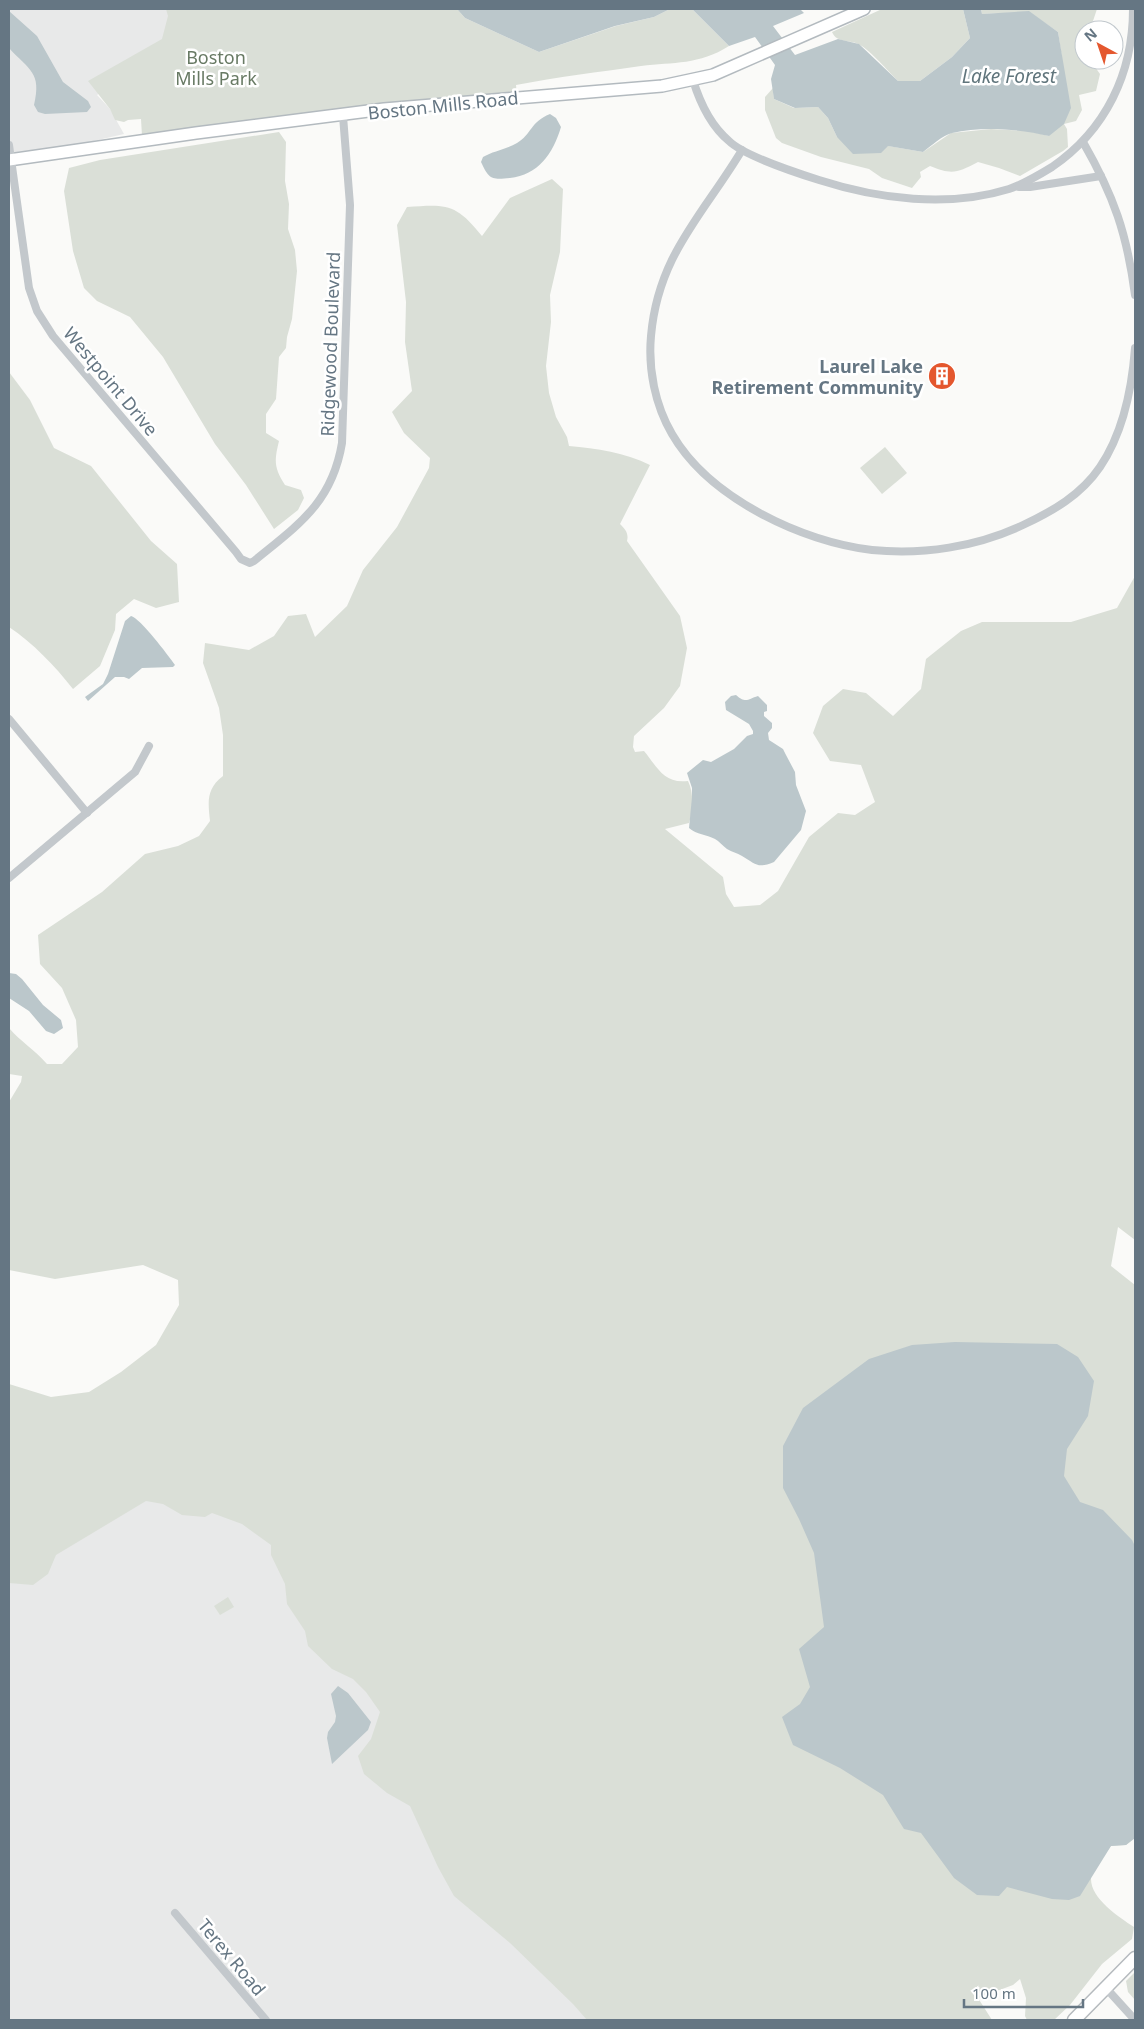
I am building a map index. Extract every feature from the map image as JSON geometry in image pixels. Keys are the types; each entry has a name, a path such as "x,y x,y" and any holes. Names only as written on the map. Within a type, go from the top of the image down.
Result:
{"main road":[{"path":"1074,2020 1135,1958"}],"street":[{"name":"Boston Mills Road","path":"9,160 196,133 430,104 654,87 714,75 864,9"},
{"path":"1015,187 1044,172 1083,142 1101,119 1119,88 1130,54 1133,9"},
{"path":"693,80 707,115 729,142 742,150 803,175 837,186 882,195 949,198 972,197 1015,187 1030,187 1101,176"},
{"name":"Ridgewood Boulevard","path":"270,548 308,515 322,498 337,468 342,443 350,205 343,116"},
{"path":"1083,142 1121,221 1130,257 1135,295"},
{"path":"9,146 9,160"},
{"path":"742,150 712,198 689,227 665,272 657,300 652,332 652,372 656,396 664,418 673,435 691,459 728,492 780,523 805,534 835,543 874,550 904,551 969,544 999,535 1039,518 1075,494 1092,477 1106,457 1123,415 1135,348"},
{"name":"Westpoint Drive","path":"9,160 29,288 37,311 47,328 241,559 250,563 270,548"},
{"path":"9,719 87,813"},
{"path":"9,878 135,772 149,746"},
{"name":"Terex Road","path":"175,1913 266,2020"},
{"path":"1106,1988 1135,2020"}],"shaded area":[{"path":"9,9 187,9 188,25 97,95 110,109 124,134 76,145 9,153"},
{"path":"127,1457 301,1548 622,2020 9,2020 9,1541"}],"green space":[{"name":"Boston Mills Park","path":"166,9 457,9 465,18 539,52 616,26 654,17 670,9 692,9 729,46 697,60 641,66 516,85 517,97 142,136 141,119 124,122 115,120 110,109 88,81 162,39 168,16"},
{"path":"882,9 963,9 970,38 952,57 920,81 898,81 864,48 856,43 837,38 832,32"},
{"path":"981,9 1097,9 1093,20 1074,20 1074,70 1097,70 1100,74 1096,91 1079,95 1082,110 1076,121 1064,124 1067,129 1068,147 1063,151 1020,176 978,162 954,172 930,166 920,172 921,177 912,188 882,178 869,169 821,157 782,143 776,138 765,110 765,97 773,88 774,99 794,108 818,107 828,118 837,137 923,152 951,133 991,129 1029,131 1049,136 1062,58 1058,32 1029,12 982,14"},
{"path":"279,132 286,142 285,181 289,204 288,229 295,250 297,271 292,319 286,348 279,357 276,399 266,414 266,433 279,441 276,464 281,479 285,485 301,490 304,498 298,510 274,529 246,485 215,444 163,357 130,317 97,301 84,288 73,251 64,191 69,168 100,160"},
{"path":"552,179 563,189 560,252 550,295 551,322 546,366 549,393 556,417 567,437 569,446 611,452 631,457 650,465 620,524 627,533 627,541 680,616 687,648 680,686 664,708 634,736 633,747 635,752 644,751 662,774 673,780 688,781 692,802 689,823 665,829 723,877 726,894 734,907 760,905 778,891 809,837 838,813 855,815 875,802 861,765 830,761 813,733 823,706 843,689 866,693 893,716 921,689 926,659 961,631 982,622 1071,622 1117,608 1135,576 1135,1240 1118,1227 1111,1266 1135,1285 1135,1838 1126,1845 1111,1846 1096,1866 1091,1879 1096,1894 1107,1907 1134,1927 1132,1939 1102,1964 1070,2005 1054,2020 1027,2020 1025,2016 1026,1998 1020,1979 1013,1985 978,1998 992,2020 587,2020 510,1943 454,1896 438,1867 410,1806 387,1793 364,1774 358,1756 371,1739 380,1712 366,1692 353,1679 332,1669 308,1646 305,1631 287,1604 285,1584 271,1555 271,1545 242,1524 212,1513 205,1517 182,1515 163,1504 146,1501 56,1555 48,1574 33,1585 9,1583 9,1384 51,1397 89,1392 121,1372 156,1345 179,1305 178,1280 143,1265 55,1279 9,1270 9,1102 21,1082 22,1076 9,1074 9,1028 47,1064 62,1064 78,1047 76,1020 62,988 40,964 38,935 102,892 145,854 178,846 199,836 210,821 209,796 211,791 217,781 223,776 223,735 219,708 203,663 205,643 249,650 274,636 288,616 306,614 315,637 347,606 363,570 397,527 429,468 430,458 404,433 392,412 412,391 405,342 406,302 397,225 407,207 441,206 449,208 465,217 482,236 510,198"},
{"path":"9,372 30,400 54,448 91,466 151,541 177,564 179,602 156,608 134,599 116,614 115,630 100,666 73,689 43,655 9,627"},
{"path":"885,447 907,473 882,494 860,468"},
{"path":"228,1597 234,1607 220,1615 214,1606"},
{"path":"1135,1972 1135,2000 1128,1992 1126,1981"}],"water":[{"path":"457,9 670,9 654,17 615,26 539,52 465,18"},
{"name":"Lake Forest","path":"692,9 800,9 804,13 773,26 795,55 838,39 859,44 898,81 920,81 952,57 970,38 963,9 981,9 982,14 1029,11 1058,32 1071,108 1064,124 1049,136 1013,130 988,129 964,131 948,134 923,152 888,146 881,153 853,154 837,137 828,118 818,107 795,108 774,99 771,79 775,65 755,37 729,46"},
{"path":"9,11 37,36 63,82 88,101 91,107 87,112 45,114 38,112 34,105 36,94 35,78 28,67 9,48"},
{"path":"550,114 556,118 561,127 554,146 543,162 529,173 510,178 499,179 491,177 486,172 481,162 483,157 517,143 526,136 535,124"},
{"path":"131,616 147,630 175,665 173,667 142,668 129,679 115,677 88,701 85,697 103,684 125,621"},
{"path":"736,695 745,700 758,696 767,705 767,711 764,712 764,716 772,723 772,728 768,733 769,740 783,749 795,772 796,785 806,811 801,830 774,862 764,865 754,863 727,849 715,839 689,828 692,788 687,773 703,760 711,762 734,749 747,736 753,734 749,724 726,710 725,702 731,696"},
{"path":"9,973 16,974 22,979 43,1005 61,1020 63,1028 54,1034 46,1031 29,1011 9,998"},
{"path":"955,1342 1057,1344 1078,1357 1094,1381 1088,1416 1067,1449 1064,1476 1080,1502 1103,1510 1132,1540 1135,1546 1135,1838 1126,1845 1111,1846 1080,1896 1069,1900 1052,1899 1007,1887 999,1896 977,1895 954,1878 921,1833 904,1829 883,1795 840,1768 793,1745 782,1717 800,1704 810,1687 799,1649 824,1627 814,1553 783,1488 783,1446 803,1408 869,1359 912,1345"},
{"path":"338,1686 348,1693 371,1722 368,1730 332,1764 327,1738 336,1716 331,1694"}],"place":[{"name":"Laurel Lake Retirement Community","path":"942,376"}]}
